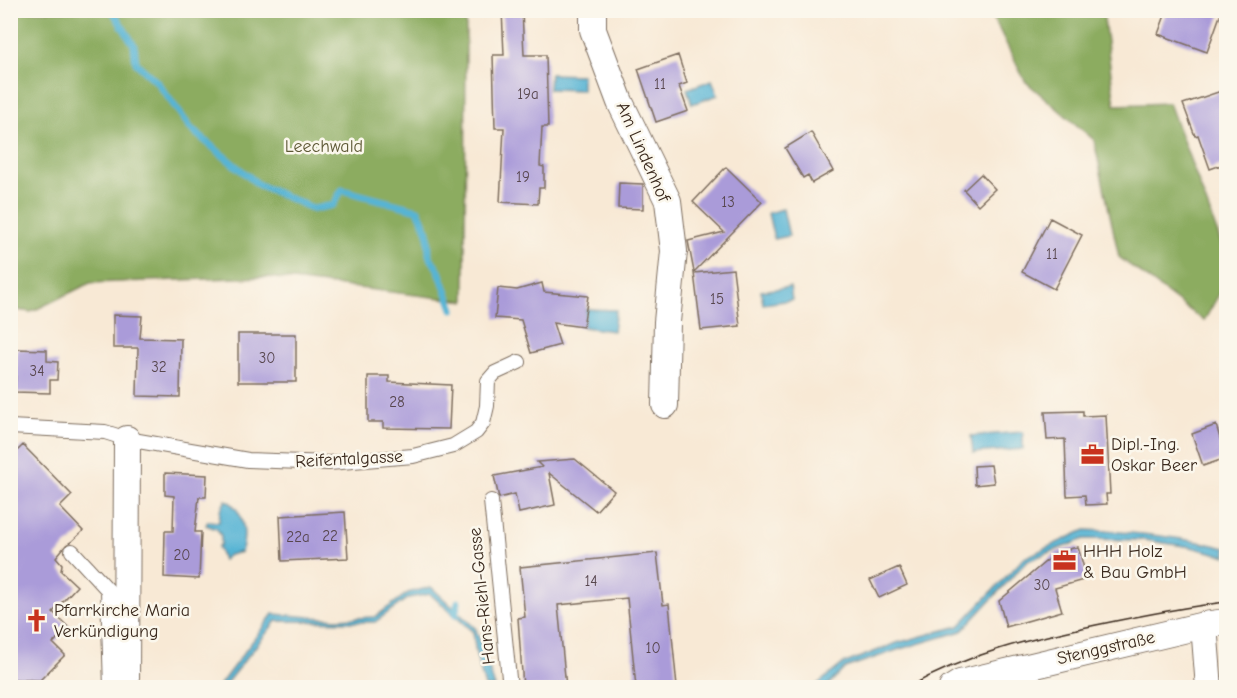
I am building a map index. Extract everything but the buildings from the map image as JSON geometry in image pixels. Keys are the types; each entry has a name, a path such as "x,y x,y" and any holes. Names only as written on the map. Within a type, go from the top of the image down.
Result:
{"street":[{"name":"Am Lindenhof","path":"593,10 593,30 620,102 668,201 674,250 667,322 665,405"},
{"path":"126,687 127,439"},
{"path":"1209,687 1215,624"},
{"name":"Stenggstraße","path":"952,687 960,683 1215,624"}],"lane":[{"name":"Reifentalgasse","path":"10,427 105,432 127,439 249,460 329,463 413,456 453,446 476,432 483,423 487,406 488,381 495,373 519,362"},
{"name":"Hans-Riehl-Gasse","path":"491,501 510,687"},
{"path":"72,550 108,590 111,687"}],"green space":[{"name":"Leechwald","path":"10,11 466,11 465,301 267,277 90,283 31,312 11,309"},
{"path":"990,11 1103,11 1115,105 1169,103 1226,256 1226,282 1204,321 1119,257 1094,140 1025,81"}],"water":[{"path":"550,74 582,75 582,90 549,89"},
{"path":"712,80 718,95 692,104 687,89"},
{"path":"783,209 789,236 774,239 768,213"},
{"path":"790,287 792,300 763,304 761,291"},
{"path":"586,309 616,310 613,331 583,327"},
{"path":"1023,432 1023,449 973,453 971,436"},
{"path":"226,500 232,504 240,516 244,538 241,552 229,555 223,560 218,547 221,544 221,536 217,529 206,525 208,521 219,522 220,511"},
{"path":"1085,530 1139,533 1191,540 1226,548 1226,556 1191,547 1145,540 1084,539 1027,561 962,631 845,668 826,687 814,687 843,664 897,643 959,626 1024,558"},
{"path":"431,587 476,629 495,687 485,687 473,632 430,594 408,598 375,622 276,621 223,687 218,687 273,614 337,619 375,617 408,593"}],"waterway":[{"path":"112,10 134,45 136,63 157,82 192,130 259,185 314,209 333,205 342,190 418,210 428,232 429,255 439,271 453,309"},
{"path":"455,614 458,602"}],"tram line":[{"path":"907,688 952,666 1023,642 1145,615 1226,602"}],"place":[{"name":"Dipl.-Ing. Oskar Beer","path":"1093,454"},
{"name":"HHH Holz & Bau GmbH","path":"1065,561"},
{"name":"Pfarrkirche Maria Verkündigung","path":"36,620"}]}
